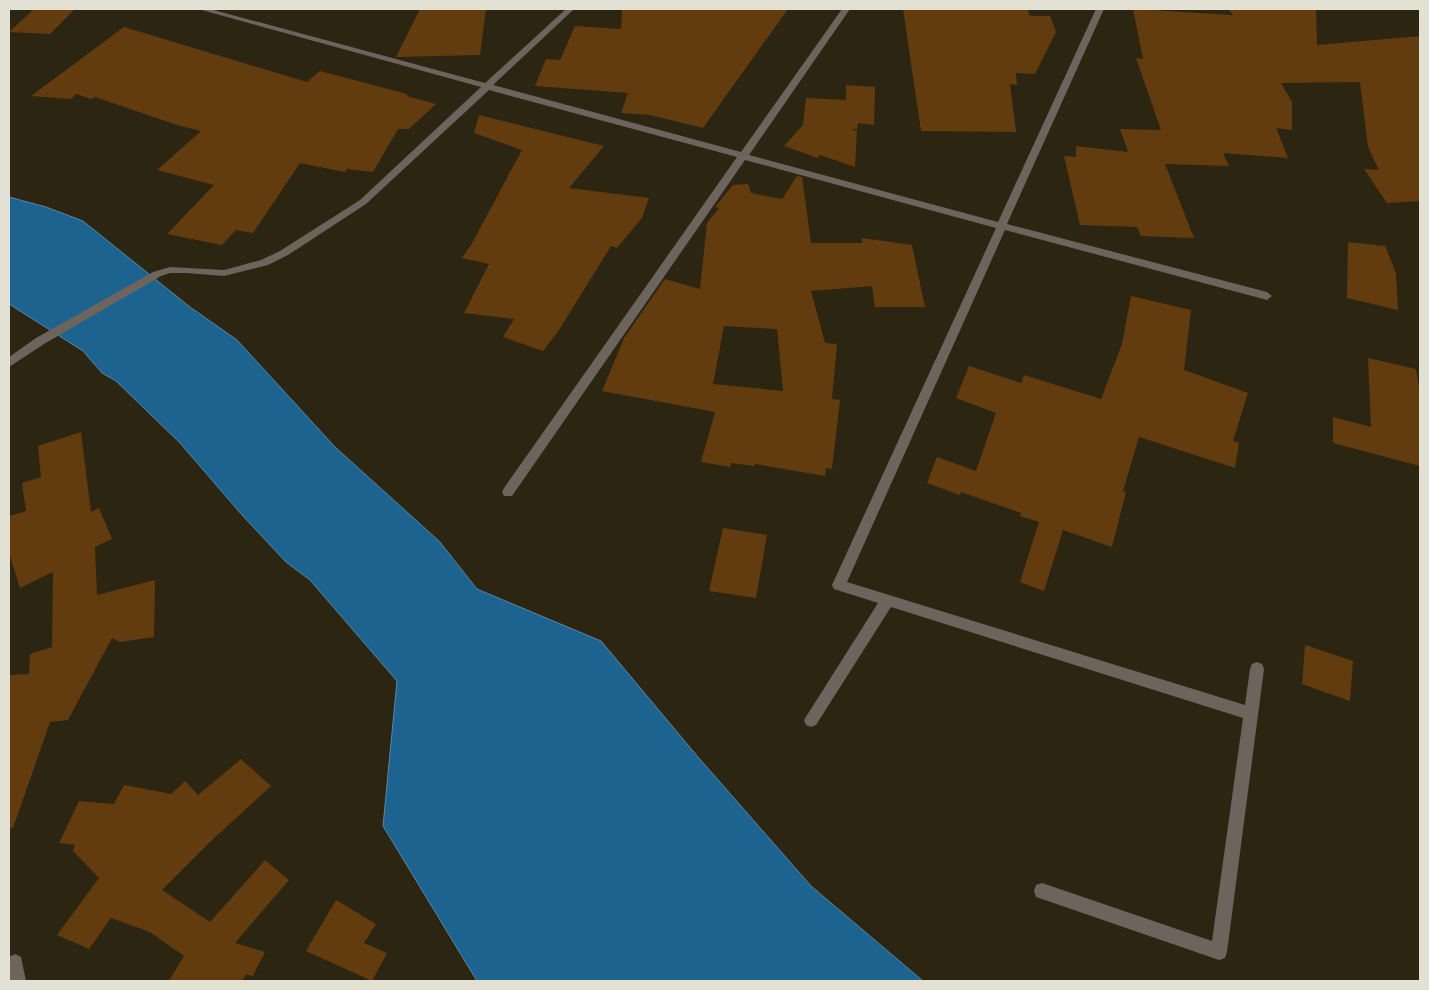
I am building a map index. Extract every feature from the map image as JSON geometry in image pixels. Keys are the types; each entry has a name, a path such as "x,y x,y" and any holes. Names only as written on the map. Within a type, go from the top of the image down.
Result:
{"street":[{"path":"202,9 1001,226 1267,296"},
{"path":"9,362 40,341 157,274 170,270 224,273 264,263 284,253 363,202 570,9"},
{"path":"508,492 846,9"},
{"path":"1100,9 839,585 1251,714"},
{"path":"811,720 888,600"},
{"path":"1042,891 1219,952 1257,669"},
{"path":"9,966 16,963 18,981"}],"water":[{"path":"9,197 46,207 83,221 190,307 237,340 335,447 439,541 477,589 601,641 698,757 811,886 923,981 477,981 383,826 397,681 310,580 286,562 242,515 180,443 116,381 102,373 83,351 9,304"}],"building":[{"path":"34,9 75,9 50,34 9,32"},
{"path":"420,9 486,9 480,55 396,57"},
{"path":"622,9 788,9 703,128 650,115 621,113 628,93 535,86 546,59 560,60 575,26 621,29"},
{"path":"903,9 1027,9 1030,16 1050,16 1056,32 1035,74 1016,73 1017,85 1010,84 1016,132 921,131"},
{"path":"1133,9 1233,15 1228,9 1316,9 1317,45 1420,36 1420,201 1387,203 1364,169 1379,170 1368,147 1360,82 1281,83 1292,102 1292,130 1276,128 1288,158 1223,153 1229,166 1165,164 1194,238 1141,236 1137,227 1080,225 1064,156 1076,157 1076,146 1128,152 1120,129 1161,130 1136,58 1143,59"},
{"path":"124,27 307,82 320,71 407,94 407,96 436,104 409,129 398,129 373,172 347,169 345,172 300,163 253,233 236,230 222,245 167,234 214,185 157,170 201,131 177,125 95,97 91,99 76,94 71,99 31,96"},
{"path":"846,85 875,87 874,125 858,123 857,129 852,129 857,131 855,167 820,155 818,158 784,146 803,125 806,98 846,100"},
{"path":"479,115 604,146 569,188 649,198 642,218 617,248 611,246 559,330 543,351 503,337 514,319 464,313 489,264 462,258 471,245 522,150 474,133"},
{"path":"797,176 802,177 811,243 862,243 862,238 912,245 925,307 875,307 872,286 811,291 825,343 837,344 832,399 840,400 832,469 826,468 825,476 755,464 754,466 731,463 730,467 701,462 715,412 602,391 624,338 665,279 700,289 707,223 719,208 715,207 733,185 748,184 751,193 782,199","holes":["724,326 777,329 783,391 713,384"]},
{"path":"1348,242 1385,246 1396,273 1398,310 1347,298"},
{"path":"1131,296 1191,310 1184,370 1248,393 1233,441 1239,443 1235,468 1139,437 1123,491 1126,492 1112,547 1063,530 1044,591 1020,582 1039,522 1020,516 1021,513 961,492 960,495 927,483 937,457 976,471 996,413 956,398 969,366 1021,383 1024,375 1101,399 1122,344"},
{"path":"1368,358 1416,369 1420,393 1420,466 1333,443 1333,417 1371,427"},
{"path":"81,432 91,512 99,508 112,539 95,547 97,595 155,580 154,637 120,642 112,638 68,720 50,722 13,828 9,828 9,675 29,674 30,654 52,647 53,572 20,588 9,553 9,516 26,511 22,483 41,477 38,446"},
{"path":"723,528 767,535 756,598 709,591"},
{"path":"1305,645 1353,661 1350,701 1302,684"},
{"path":"241,759 271,786 209,843 162,890 210,922 265,860 289,880 235,943 265,952 253,976 246,974 242,981 169,981 184,956 150,932 111,918 89,949 57,935 99,878 73,851 75,845 59,843 79,801 114,804 124,785 171,794 185,781 198,795"},
{"path":"336,900 376,924 364,943 387,953 372,981 306,951"}]}
